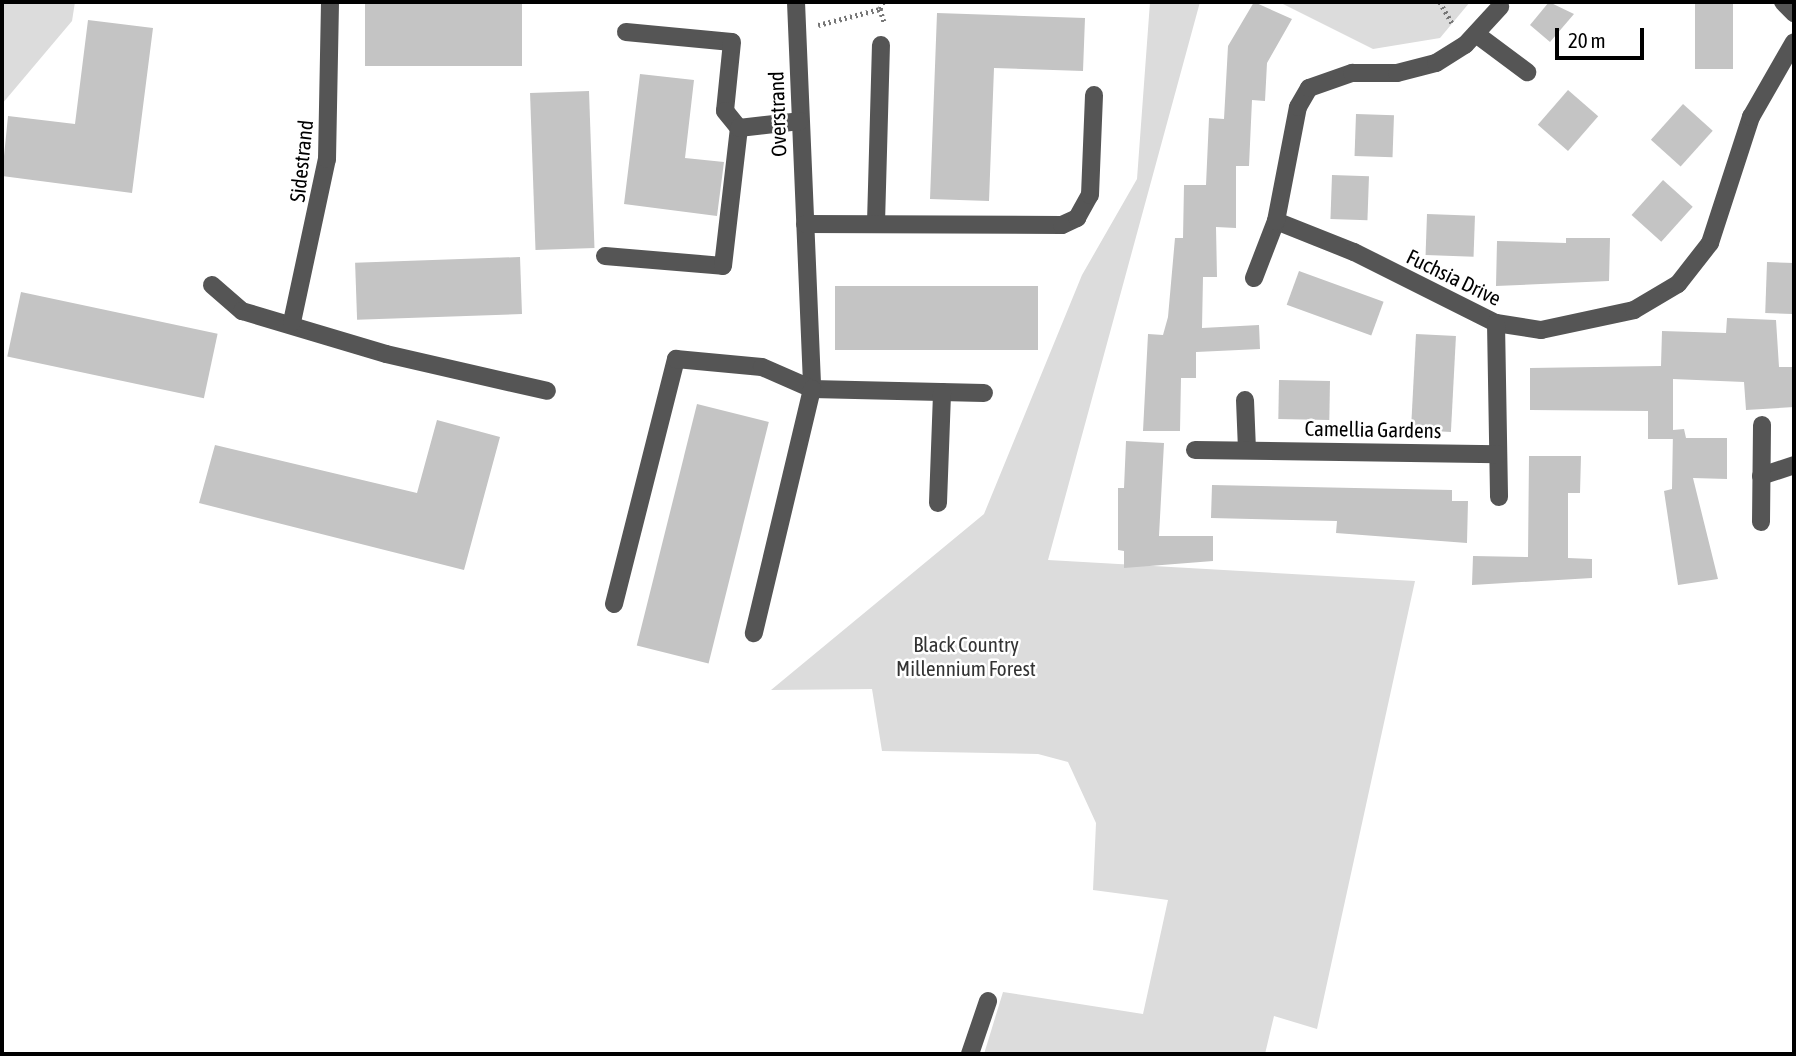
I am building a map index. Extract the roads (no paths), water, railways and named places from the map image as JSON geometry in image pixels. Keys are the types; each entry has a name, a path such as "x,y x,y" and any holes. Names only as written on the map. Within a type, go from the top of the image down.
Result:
{"street":[{"name":"Sidestrand","path":"292,323 327,159 330,2"},
{"name":"Overstrand","path":"754,633 812,389 796,2"},
{"path":"1783,2 1794,13"},
{"path":"1254,278 1276,221 1298,107 1309,88 1352,73 1397,73 1436,63 1476,34 1500,6"},
{"path":"606,256 723,266 739,128 725,111 733,42 626,32"},
{"path":"1476,34 1527,72"},
{"name":"Fuchsia Drive","path":"1276,221 1354,252 1496,323 1541,330 1634,310 1678,284 1710,243 1751,117 1794,42"},
{"path":"876,223 881,46"},
{"path":"805,224 1062,225 1077,219 1090,195 1094,95"},
{"path":"739,128 800,121"},
{"path":"212,285 242,311 292,323 386,354 547,391"},
{"path":"1496,323 1499,497"},
{"path":"614,604 676,359 762,367 812,389 984,393"},
{"path":"938,503 942,392"},
{"path":"1245,400 1247,449"},
{"path":"1761,522 1762,425"},
{"name":"Camellia Gardens","path":"1195,450 1498,454"},
{"path":"1761,476 1794,465"},
{"path":"970,1054 988,1001"}],"park label":[{"name":"Black Country Millennium Forest","path":"966,656"}]}
